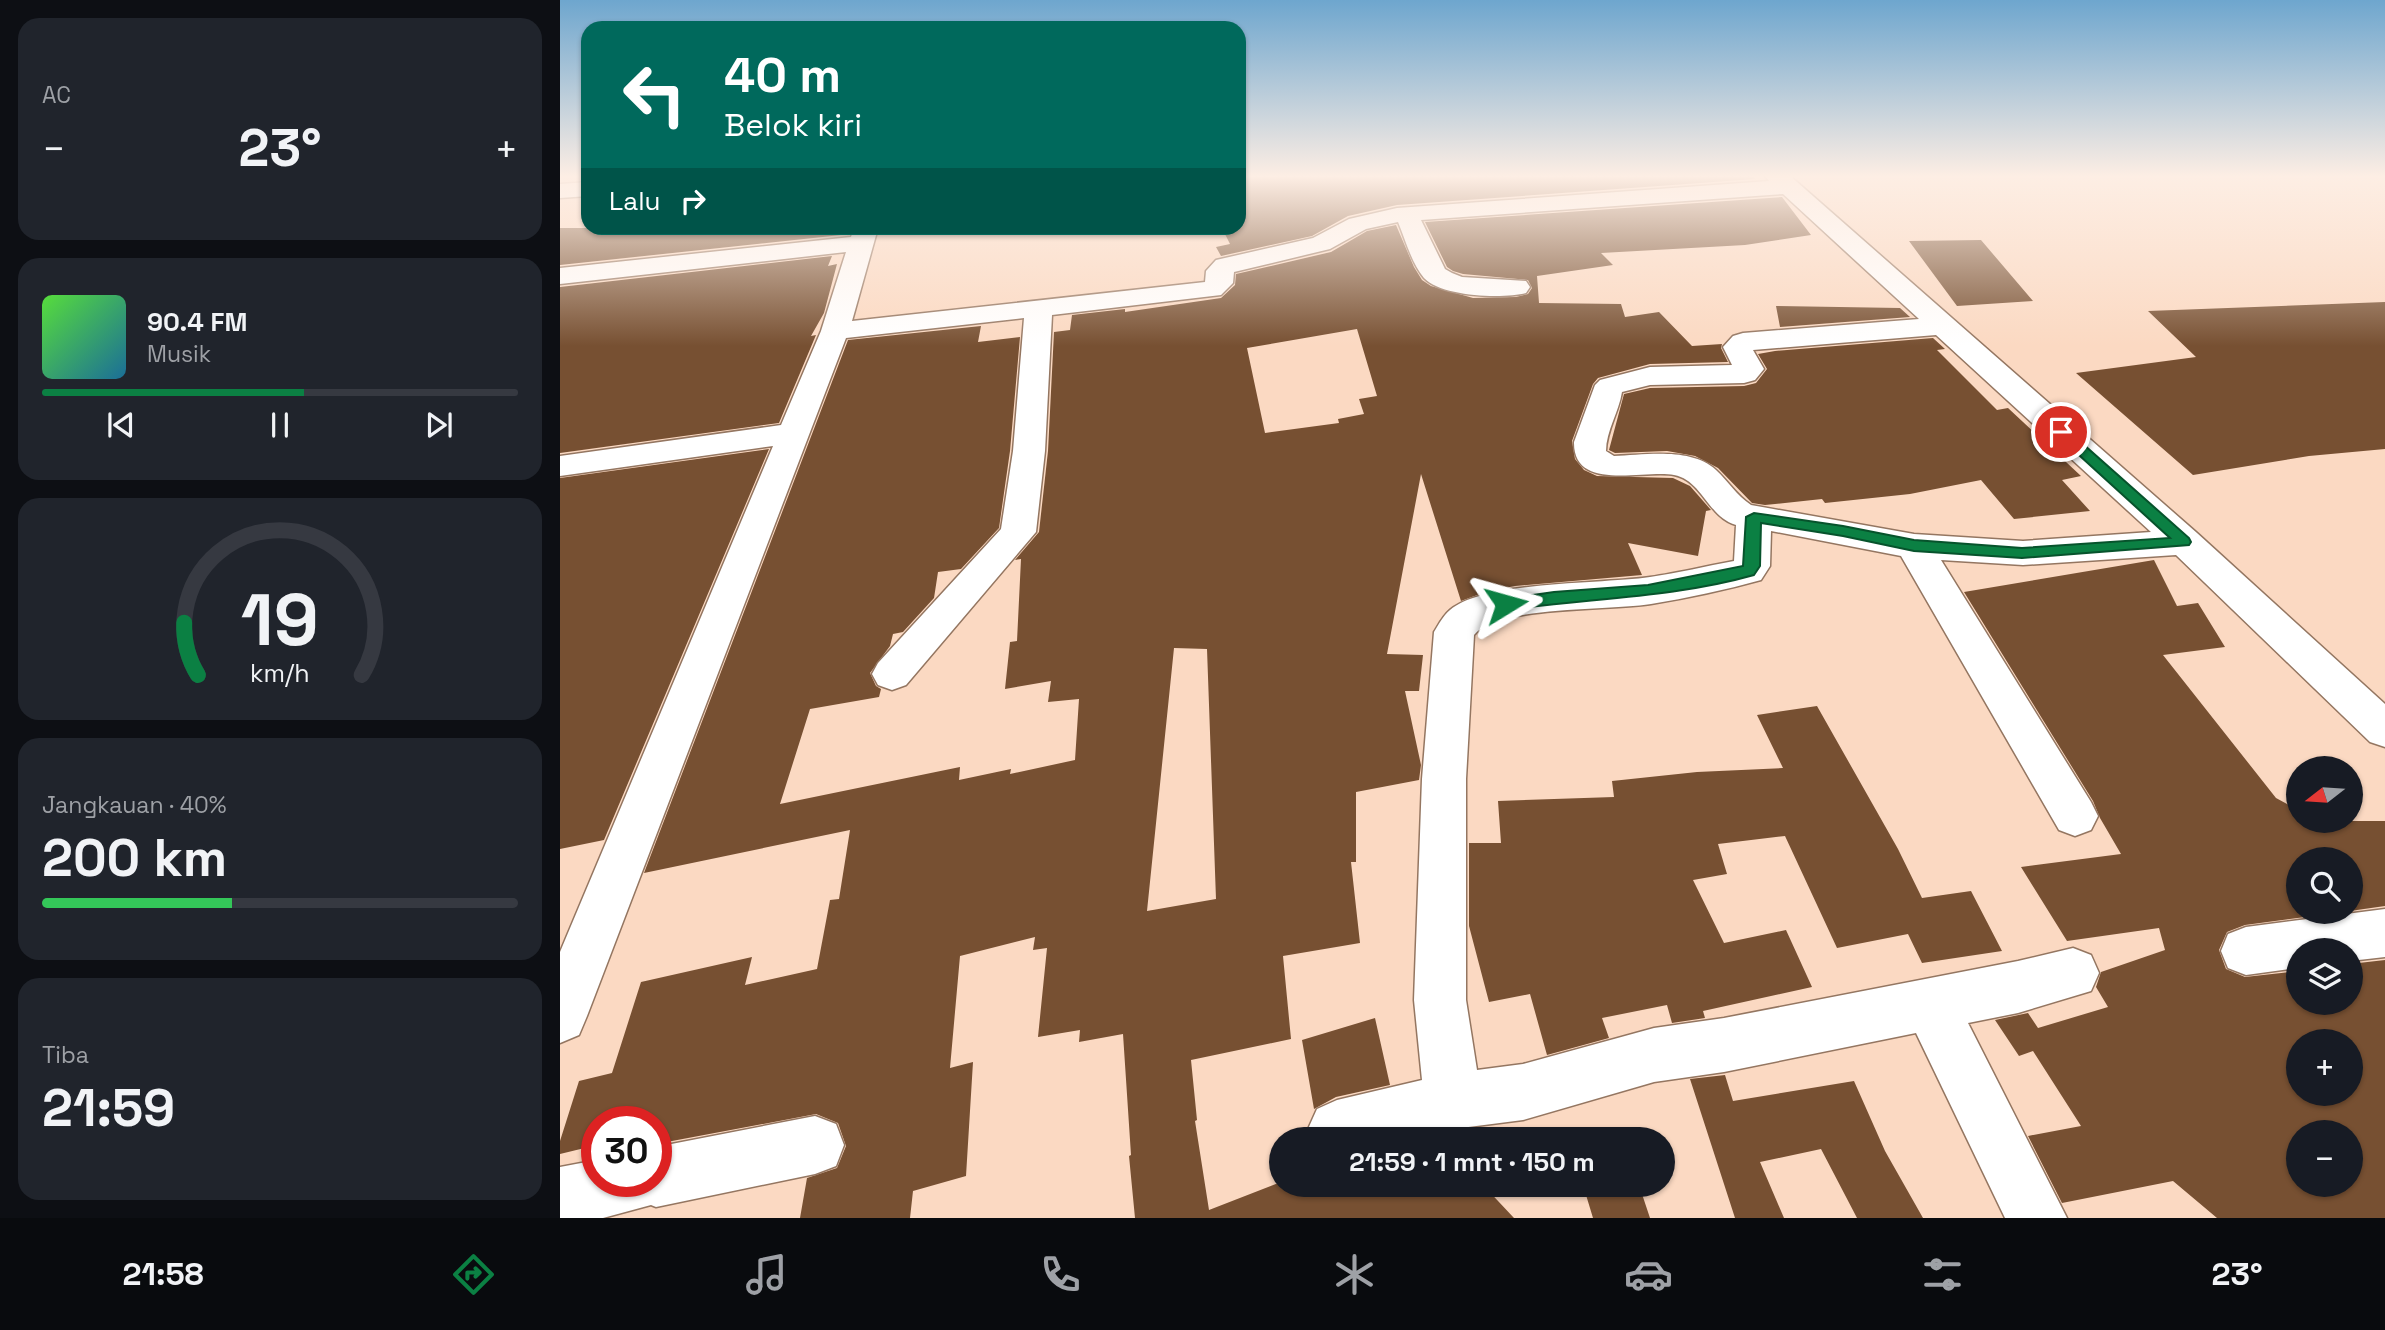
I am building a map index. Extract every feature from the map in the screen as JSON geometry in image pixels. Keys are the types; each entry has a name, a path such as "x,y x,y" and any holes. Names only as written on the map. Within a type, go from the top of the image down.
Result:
{"street":[{"path":"835,331 1212,289 1220,283 1219,271 1225,266 1321,244 1343,232"},
{"path":"1414,232 1434,273 1440,278 1451,283 1517,287"},
{"path":"1837,232 2184,542 2385,730"},
{"path":"560,276 864,235 835,331 560,1016"},
{"path":"892,674 1018,532 1029,451 1039,309"},
{"path":"1942,326 1743,342 1737,345 1749,369 1744,374 1650,376 1611,386 1606,391 1605,404 1590,443 1590,451 1596,460 1609,466 1686,466 1706,478 1734,512 1914,545 2022,553 2184,542"},
{"path":"561,467 793,433"},
{"path":"1453,1101 1440,1000 1444,779 1454,632 1465,619 1482,610 1506,604 1648,591 1748,571 1752,566 1754,517"},
{"path":"1914,545 2075,816"},
{"path":"2246,951 2385,933"},
{"path":"1345,1127 1453,1101 1523,1092 1654,1055 1724,1045 2018,987 2073,972"},
{"path":"1929,1003 2037,1218"},
{"path":"672,1174 815,1145"},
{"path":"560,1197 581,1193"}],"building":[{"path":"560,232 581,232 581,235 841,235 560,265"},
{"path":"1246,232 1319,232 1312,236 1221,256 1216,247 1230,244 1226,235 1246,235"},
{"path":"1366,232 1399,232 1414,267 1422,280 1431,286 1473,298 1516,297 1528,294 1532,288 1528,280 1453,271 1447,267 1430,232 1809,232 1811,235 1745,245 1601,253 1613,265 1537,276 1539,303 1621,304 1625,317 1659,312 1692,346 1722,344 1721,348 1728,362 1650,364 1598,378 1593,384 1572,441 1575,459 1584,470 1597,476 1673,478 1690,486 1711,510 1706,511 1698,556 1628,543 1642,575 1515,586 1488,591 1461,601 1421,474 1387,654 1423,655 1419,691 1405,691 1421,765 1419,780 1356,792 1356,862 1351,862 1360,943 1283,956 1291,1039 1191,1060 1195,1121 1209,1210 1269,1187 1269,1197 1494,1197 1514,1218 1135,1218 1123,1034 1079,1042 1080,1030 1038,1037 1047,948 1033,950 1035,937 960,956 950,1068 973,1062 966,1176 913,1191 910,1218 800,1218 807,1178 837,1168 846,1146 838,1123 816,1114 672,1141 672,1106 581,1106 581,1149 560,1154 560,1141 579,1081 612,1073 641,982 752,957 745,985 817,969 830,900 839,899 850,830 644,873 848,340 981,326 978,342 1020,337 1010,451 999,528 961,569 938,572 934,598 903,632 893,634 890,646 870,673 876,686 881,689 879,697 810,709 780,804 960,767 959,780 1011,769 1010,774 1075,760 1079,699 1048,702 1051,681 1005,689 1010,642 1017,641 1021,559 1015,560 1039,532 1048,451 1054,332 1070,330 1072,315 1125,309 1125,312 1221,298 1235,285 1236,274 1331,252","holes":["1357,329 1377,396 1359,399 1364,414 1338,419 1339,423 1265,433 1247,348","1174,648 1207,649 1216,899 1147,911"]},
{"path":"1981,240 2033,301 1957,306 1909,241"},
{"path":"832,256 828,266 837,264 824,313 811,336 816,335 779,423 560,453 560,287"},
{"path":"2385,302 2385,449 2309,456 2193,475 2076,373 2196,357 2148,311"},
{"path":"1776,306 1900,308 1910,317 1780,327"},
{"path":"1933,338 1945,349 1937,350 1997,410 2008,408 2081,476 2062,480 2090,511 2014,519 1981,480 1910,494 1825,503 1822,499 1765,505 1752,503 1718,468 1695,456 1667,451 1615,453 1609,450 1624,394 1650,388 1744,386 1756,383 1767,369 1758,354"},
{"path":"769,449 604,840 560,849 560,478"},
{"path":"2154,560 2177,606 2198,603 2225,647 2163,655 2276,798 2286,803 2286,833 2363,833 2363,821 2385,821 2385,906 2363,909 2363,847 2286,847 2286,920 2245,925 2227,932 2219,950 2226,969 2245,977 2286,972 2286,1015 2363,1015 2363,963 2385,960 2385,1218 2217,1218 2173,1181 2062,1203 2028,1136 2081,1126 2033,1051 2019,1056 1995,1020 2028,1013 2038,1028 2108,1007 2096,987 2101,972 2165,950 2159,928 2067,941 2021,867 2121,854 2093,801 1964,592"},
{"path":"1817,706 1898,849 1922,898 1971,891 2002,951 1922,963 1908,934 1837,948 1785,836 1718,844 1727,874 1693,880 1724,943 1786,930 1812,987 1703,1011 1705,1018 1672,1023 1667,1005 1602,1018 1609,1038 1547,1055 1530,994 1489,1002 1469,926 1469,843 1501,843 1498,801 1614,797 1612,781 1697,772 1783,768 1757,715"},
{"path":"1375,1018 1390,1085 1336,1097 1314,1109 1302,1040"},
{"path":"1725,1075 1733,1101 1854,1081 1885,1151 1923,1218 1857,1218 1821,1149 1760,1162 1784,1218 1735,1218 1690,1079"},
{"path":"1587,1197 1643,1197 1650,1218 1593,1218"}],"route":[{"path":"1506,604 1648,591 1748,571 1752,566 1754,517 1914,545 2022,553 2184,542 2061,432"}]}
